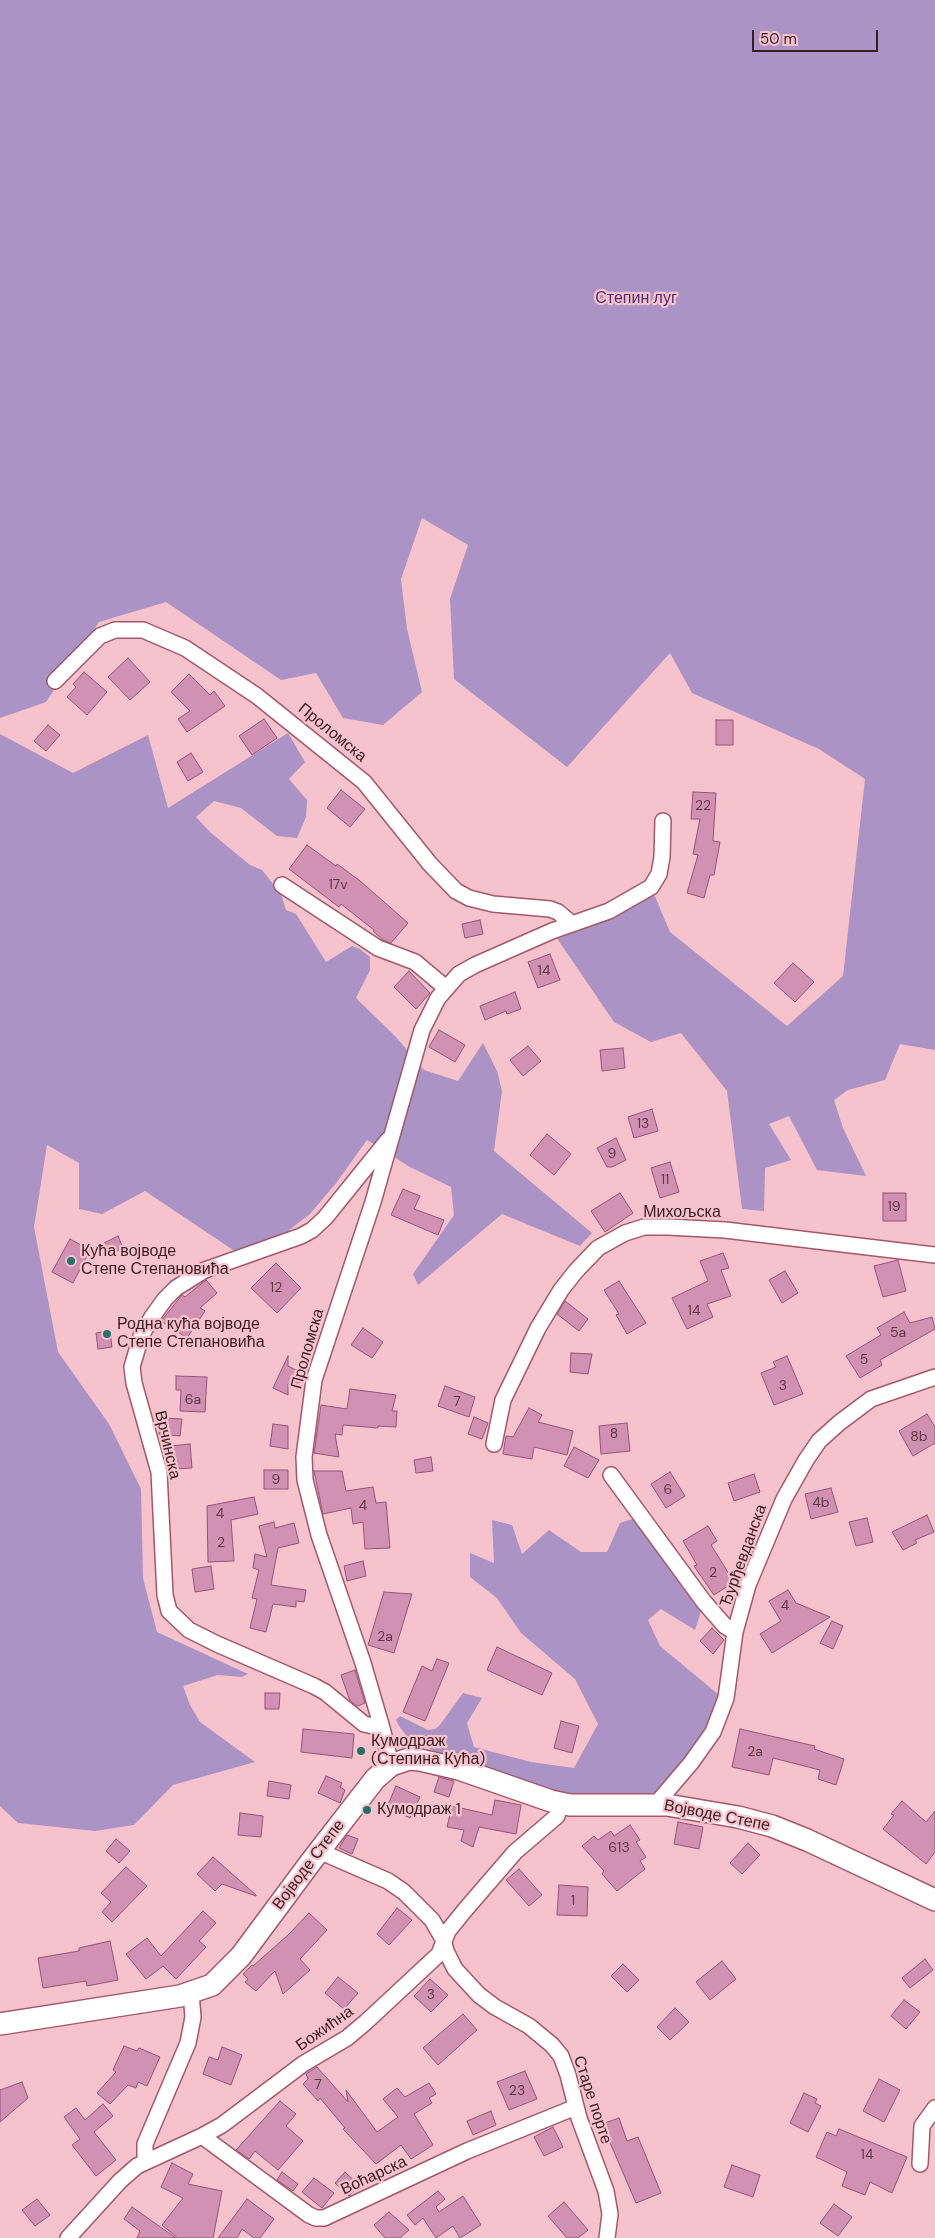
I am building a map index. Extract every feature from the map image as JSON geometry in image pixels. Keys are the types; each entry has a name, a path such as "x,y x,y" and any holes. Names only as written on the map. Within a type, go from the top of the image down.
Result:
{"street":[{"name":"Проломска","path":"55,681 100,636 115,630 144,630 186,648 257,696 364,782 430,864 456,890 469,898 492,904 550,909 558,912 572,923"},
{"name":"Проломска","path":"382,1728 363,1663 319,1536 305,1480 304,1457 314,1380 373,1202 422,1030 430,1011 446,988 459,974 475,965 572,923 609,911 651,887 659,874 662,857 663,821"},
{"path":"282,885 378,948 415,962 446,988"},
{"name":"Врчинска","path":"382,1728 364,1724 325,1692 314,1686 189,1630 170,1611 165,1595 158,1472 134,1383 132,1367 142,1336 152,1317 176,1288 205,1270 302,1236 312,1230 325,1218 391,1136"},
{"name":"Михољска","path":"494,1444 503,1400 538,1328 561,1290 598,1248 625,1233 644,1228 668,1227 725,1230 935,1255"},
{"name":"Ђурђевданска","path":"656,1804 691,1763 713,1732 726,1698 735,1632 748,1584 784,1498 806,1460 819,1441 871,1399 935,1377"},
{"path":"611,1476 704,1602 725,1626 735,1632"},
{"path":"382,1728 391,1765"},
{"name":"Војводе Степе","path":"0,2024 190,1993 212,1984 241,1956 375,1779 391,1765 409,1760 437,1763 491,1779 561,1804 607,1806 656,1804 677,1806 738,1817 772,1826 807,1840 935,1900"},
{"name":"Божићна","path":"68,2238 120,2180 145,2162 202,2136 243,2110 304,2064 347,2038 430,1964 445,1943 448,1931 491,1879 533,1834 556,1816 561,1804"},
{"name":"Старе порте","path":"319,1851 396,1886 427,1914 440,1932 446,1951 455,1968 479,1995 495,2007 529,2026 552,2045 561,2056 576,2107 608,2199 610,2214 607,2238"},
{"path":"145,2162 146,2144 188,2043 193,2017 190,1993"},
{"name":"Воћарска","path":"202,2136 309,2214 316,2218 324,2218 467,2151 576,2107"},
{"path":"920,2164 922,2126 935,2108"}],"green space":[{"name":"Степин луг","path":"0,0 935,0 935,1050 900,1044 885,1080 848,1090 834,1100 843,1128 866,1176 817,1170 789,1116 769,1124 791,1160 765,1168 764,1211 742,1209 727,1091 681,1033 651,1042 614,1022 552,931 651,887 670,932 787,1026 843,976 865,779 819,749 692,693 670,653 567,767 454,679 450,599 468,545 422,518 401,579 407,629 422,692 383,725 343,718 316,673 281,680 166,602 99,622 46,702 0,718"},
{"path":"288,733 305,762 289,779 307,800 306,817 297,838 277,836 241,808 214,801 196,817 210,832 250,865 262,870 281,894 286,910 296,914 326,962 352,946 360,949 370,957 370,970 356,998 396,1037 424,1070 458,1081 483,1043 497,1071 502,1091 494,1151 592,1233 580,1246 502,1214 418,1285 413,1274 454,1215 451,1187 410,1167 367,1140 337,1182 310,1214 266,1248 242,1256 145,1191 102,1214 79,1209 79,1163 47,1145 34,1227 58,1352 109,1424 141,1489 143,1578 157,1632 248,1674 242,1677 218,1675 183,1686 190,1705 200,1722 255,1762 173,1785 134,1825 95,1831 18,1823 0,1806 0,734 73,773 148,735 168,808"},
{"path":"642,1516 704,1602 695,1630 661,1609 648,1620 660,1646 725,1700 713,1732 656,1796 561,1796 448,1759 407,1736 396,1720 400,1716 428,1730 435,1729 463,1693 482,1698 467,1723 474,1747 531,1762 574,1768 598,1724 575,1679 521,1633 497,1598 470,1577 470,1553 494,1563 492,1520 512,1525 522,1554 549,1530 581,1552 607,1552 620,1523"}],"building":[{"path":"128,658 150,682 130,700 108,677"},
{"path":"84,672 107,692 87,715 67,697 76,687 73,684"},
{"path":"189,674 210,695 214,691 225,706 187,732 178,719 190,711 171,692"},
{"path":"264,719 277,738 252,755 239,736"},
{"path":"716,720 733,720 733,745 716,745"},
{"path":"48,725 60,735 46,751 34,741"},
{"path":"191,753 203,772 188,781 177,762"},
{"path":"341,790 365,809 350,827 327,808"},
{"path":"693,792 716,793 713,841 720,842 714,875 710,875 704,898 687,893 698,855 693,854 700,819 691,819"},
{"path":"307,845 359,880 408,923 391,943 383,940 374,930 341,904 339,907 289,869"},
{"path":"480,920 483,934 465,938 462,924"},
{"path":"550,954 560,980 538,988 528,962"},
{"path":"793,963 814,982 795,1002 774,983"},
{"path":"409,971 430,993 416,1009 394,987"},
{"path":"515,992 521,1009 507,1014 506,1011 485,1020 480,1006"},
{"path":"439,1030 465,1045 455,1062 429,1047"},
{"path":"528,1046 541,1061 523,1076 510,1060"},
{"path":"623,1048 625,1068 602,1071 600,1050"},
{"path":"652,1109 658,1131 634,1138 628,1117"},
{"path":"547,1134 571,1154 554,1175 530,1155"},
{"path":"616,1138 626,1160 612,1167 607,1167 597,1148"},
{"path":"670,1162 679,1192 660,1198 651,1168"},
{"path":"403,1189 420,1196 414,1209 444,1220 438,1235 391,1215"},
{"path":"620,1193 633,1213 605,1232 591,1211"},
{"path":"883,1193 906,1193 906,1221 883,1221"},
{"path":"118,1236 123,1248 109,1255 104,1243"},
{"name":"Кућа војводе Степе Степановића","path":"70,1239 90,1250 73,1283 52,1272"},
{"path":"723,1253 729,1268 721,1270 731,1296 707,1304 713,1317 687,1329 672,1298 708,1281 700,1261"},
{"path":"898,1260 906,1291 883,1297 874,1266"},
{"path":"276,1263 301,1288 277,1313 251,1288"},
{"path":"785,1271 798,1293 782,1303 769,1280"},
{"path":"206,1280 217,1293 200,1308 205,1311 187,1338 161,1321 182,1295 185,1297"},
{"path":"619,1281 646,1323 627,1334 616,1315 619,1314 604,1290"},
{"path":"565,1301 588,1319 579,1331 557,1314"},
{"path":"904,1312 910,1323 932,1317 935,1329 880,1360 882,1365 860,1378 846,1356 881,1335 877,1328"},
{"path":"363,1328 383,1342 372,1358 351,1345"},
{"path":"110,1331 112,1347 98,1349 96,1333"},
{"path":"571,1353 592,1354 588,1374 570,1372"},
{"path":"288,1356 288,1366 306,1375 304,1382 288,1384 288,1395 273,1388"},
{"path":"787,1356 803,1394 774,1405 761,1373 776,1367 773,1362"},
{"path":"176,1376 207,1377 205,1412 180,1411 181,1390 176,1390"},
{"path":"445,1386 475,1397 469,1417 438,1406"},
{"path":"350,1389 396,1395 392,1411 397,1411 396,1427 378,1426 378,1428 343,1425 342,1435 335,1434 339,1457 314,1453 321,1405 347,1409"},
{"path":"529,1408 542,1415 538,1422 573,1431 567,1455 534,1447 532,1459 503,1454 506,1436 513,1437"},
{"path":"927,1414 935,1427 935,1443 913,1456 899,1431"},
{"path":"474,1417 488,1423 482,1439 468,1434"},
{"path":"161,1418 182,1419 180,1436 159,1434"},
{"path":"627,1423 630,1451 601,1454 599,1426"},
{"path":"273,1424 288,1426 288,1449 270,1446"},
{"path":"190,1444 192,1468 173,1469 171,1446"},
{"path":"574,1447 599,1460 588,1478 564,1466"},
{"path":"431,1457 433,1471 416,1473 414,1460"},
{"path":"264,1470 288,1470 288,1489 264,1489"},
{"path":"314,1471 342,1471 346,1491 373,1487 376,1503 386,1502 390,1548 365,1549 363,1522 353,1524 351,1508 323,1514"},
{"path":"670,1472 685,1496 666,1508 651,1484"},
{"path":"754,1474 760,1492 734,1501 728,1483"},
{"path":"831,1488 838,1512 811,1519 805,1494"},
{"path":"254,1497 258,1514 231,1520 234,1561 208,1562 207,1506"},
{"path":"927,1515 934,1532 915,1540 917,1543 903,1550 892,1532"},
{"path":"867,1518 873,1542 856,1546 849,1522"},
{"path":"274,1522 275,1528 294,1523 299,1543 278,1548 271,1585 306,1590 304,1602 296,1601 296,1607 273,1604 266,1632 250,1628 257,1599 252,1598 259,1570 253,1568 255,1554 267,1557 259,1526"},
{"path":"708,1526 717,1541 711,1545 734,1582 714,1595 694,1566 697,1565 683,1541"},
{"path":"363,1561 366,1576 347,1581 344,1566"},
{"path":"211,1566 214,1589 195,1592 192,1569"},
{"path":"788,1590 796,1603 830,1617 772,1653 760,1634 781,1621 769,1601"},
{"path":"384,1592 412,1594 394,1653 368,1645"},
{"path":"832,1621 843,1626 833,1649 820,1643"},
{"path":"712,1628 724,1640 713,1654 700,1641"},
{"path":"497,1647 552,1673 542,1695 487,1670"},
{"path":"437,1659 449,1663 425,1721 403,1712 422,1666 432,1671"},
{"path":"355,1670 365,1703 358,1706 350,1701 341,1675"},
{"path":"265,1693 280,1693 279,1709 265,1709"},
{"path":"561,1721 579,1726 572,1753 554,1748"},
{"path":"303,1729 354,1734 352,1758 301,1752"},
{"path":"740,1729 815,1746 814,1749 844,1759 836,1785 818,1779 820,1770 773,1758 769,1775 732,1767"},
{"path":"326,1776 342,1783 340,1787 345,1790 340,1803 318,1793"},
{"path":"439,1777 454,1781 449,1797 434,1792"},
{"path":"269,1781 291,1785 289,1799 267,1796"},
{"path":"396,1786 420,1797 410,1818 387,1807"},
{"path":"495,1800 521,1805 516,1834 479,1827 473,1847 461,1841 464,1830 447,1827 452,1806 492,1815"},
{"path":"902,1801 926,1822 935,1811 935,1852 926,1864 883,1829 894,1815 891,1814"},
{"path":"240,1813 263,1816 261,1837 238,1835"},
{"path":"678,1822 703,1827 699,1849 674,1844"},
{"path":"630,1825 640,1840 636,1842 646,1857 640,1861 645,1869 617,1891 602,1874 604,1871 582,1846 594,1836 598,1840 611,1831 614,1836"},
{"path":"347,1835 358,1839 352,1854 339,1848"},
{"path":"116,1839 130,1851 119,1863 106,1851"},
{"path":"748,1843 760,1855 742,1874 730,1863"},
{"path":"213,1857 256,1896 222,1884 215,1891 197,1874"},
{"path":"126,1867 147,1886 112,1922 102,1912 111,1902 101,1893"},
{"path":"519,1869 542,1895 529,1906 506,1880"},
{"path":"559,1885 588,1887 587,1916 557,1915"},
{"path":"397,1908 412,1920 389,1945 377,1934"},
{"path":"203,1911 216,1923 199,1941 206,1947 176,1979 163,1966 146,1979 126,1954 147,1938 161,1956"},
{"path":"309,1913 327,1930 300,1959 310,1970 283,1994 275,1971 256,1991 245,1982 248,1979 243,1974 288,1935"},
{"path":"110,1941 118,1980 87,1986 86,1981 43,1988 38,1958 79,1951 79,1948"},
{"path":"925,1959 933,1970 910,1988 902,1978"},
{"path":"722,1961 736,1979 710,2000 696,1982"},
{"path":"623,1964 639,1980 627,1992 611,1976"},
{"path":"338,1977 358,1993 344,2009 325,1993"},
{"path":"430,1979 448,1995 431,2012 414,1996"},
{"path":"904,2000 920,2012 906,2029 891,2016"},
{"path":"675,2008 689,2022 670,2040 657,2027"},
{"path":"463,2014 477,2030 438,2065 423,2048"},
{"path":"124,2046 137,2051 139,2048 160,2057 147,2086 138,2082 136,2088 128,2085 110,2104 97,2093 116,2072 113,2070"},
{"path":"222,2047 242,2055 231,2085 203,2074 209,2057 218,2060"},
{"path":"317,2067 348,2102 346,2090 377,2132 398,2117 383,2099 397,2088 405,2097 429,2083 436,2094 429,2098 432,2103 414,2114 433,2145 411,2159 401,2145 376,2164 343,2129 345,2128 320,2098 318,2101 303,2084 308,2079 306,2074"},
{"path":"525,2071 537,2099 509,2110 497,2082"},
{"path":"879,2079 900,2090 884,2122 863,2111"},
{"path":"22,2082 28,2098 0,2122 0,2090"},
{"path":"804,2093 817,2099 815,2103 821,2106 808,2132 790,2123"},
{"path":"280,2101 296,2114 286,2126 303,2141 278,2170 255,2151 249,2159 236,2150"},
{"path":"103,2104 113,2116 94,2132 116,2160 96,2176 72,2145 80,2139 64,2117 76,2108 85,2120"},
{"path":"491,2111 496,2125 473,2135 467,2121"},
{"path":"619,2118 627,2141 638,2137 661,2193 636,2203 602,2124"},
{"path":"553,2127 563,2147 544,2156 534,2137"},
{"path":"839,2129 907,2157 892,2193 870,2182 865,2195 842,2186 847,2172 816,2157 827,2132 836,2136"},
{"path":"172,2163 193,2174 188,2184 222,2191 213,2238 178,2238 162,2225 183,2198 161,2187"},
{"path":"732,2165 760,2175 753,2197 724,2187"},
{"path":"282,2172 298,2184 293,2191 277,2180"},
{"path":"345,2172 359,2185 349,2196 335,2183"},
{"path":"314,2178 334,2193 322,2208 302,2192"},
{"path":"438,2191 445,2199 436,2207 439,2212 463,2196 481,2225 460,2238 453,2226 436,2238 423,2218 415,2225 407,2215"},
{"path":"37,2199 50,2215 35,2226 22,2210"},
{"path":"247,2199 274,2219 260,2238 254,2238 242,2229 237,2238 218,2238"},
{"path":"564,2202 588,2230 578,2238 567,2238 548,2216"},
{"path":"834,2204 852,2217 838,2236 820,2223"},
{"path":"132,2207 176,2238 137,2238 140,2231 124,2219"},
{"path":"389,2212 409,2230 400,2238 385,2238 374,2225"}],"place":[{"name":"Кућа војводе Степе Степановића","path":"71,1261"},
{"name":"Родна кућа војводе Степе Степановића","path":"107,1334"},
{"name":"Кумодраж (Степина Кућа)","path":"361,1751"},
{"name":"Кумодраж 1","path":"367,1810"}]}
